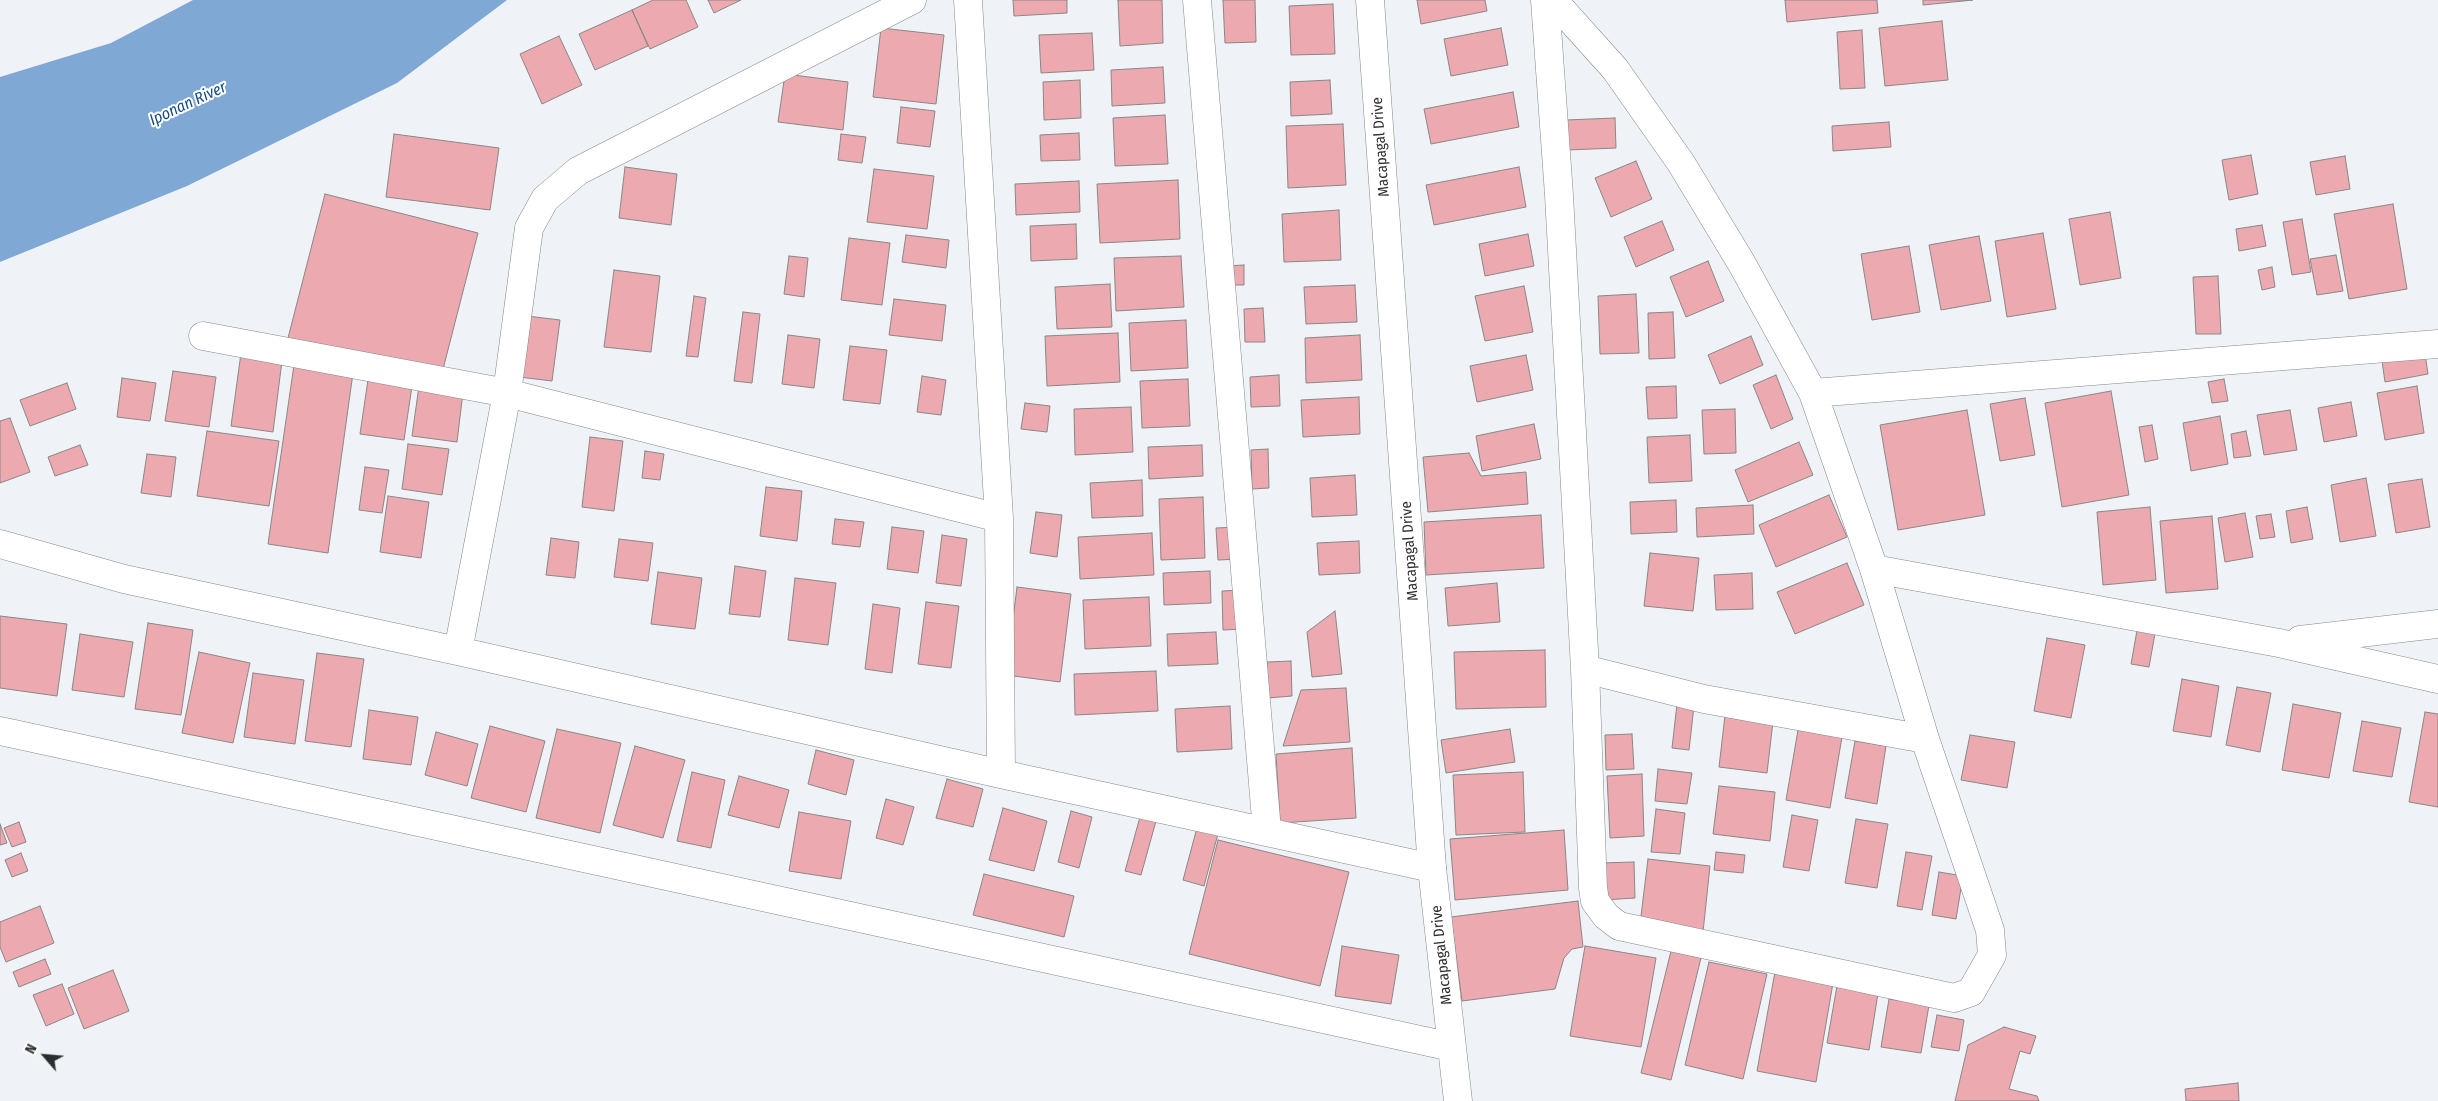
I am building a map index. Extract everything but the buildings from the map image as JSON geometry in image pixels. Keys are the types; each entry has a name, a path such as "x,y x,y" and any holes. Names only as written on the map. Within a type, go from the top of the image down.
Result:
{"street":[{"path":"458,651 507,393 529,228 545,199 578,170 912,0"},
{"path":"968,0 999,518 1001,774"},
{"path":"1197,0 1267,831"},
{"name":"Macapagal Drive","path":"1370,0 1432,868 1458,1101"},
{"path":"1545,0 1559,195 1585,669 1595,901 1606,916 1620,926 1954,998 1971,992 1983,974 1992,955 1990,930 1925,739 1874,569 1813,393 1742,264 1680,163 1615,69 1553,0"},
{"path":"203,336 507,393 999,518"},
{"path":"1813,393 2438,344"},
{"path":"0,544 124,579 458,651 1001,774 1432,868"},
{"path":"1874,569 2279,643 2438,679"},
{"path":"2279,643 2438,624"},
{"path":"1585,669 1704,699 1925,739"},
{"path":"0,731 1452,1047"}],"water":[{"name":"Iponan River","path":"193,0 507,0 397,83 187,186 0,262 0,77 111,43"}]}
